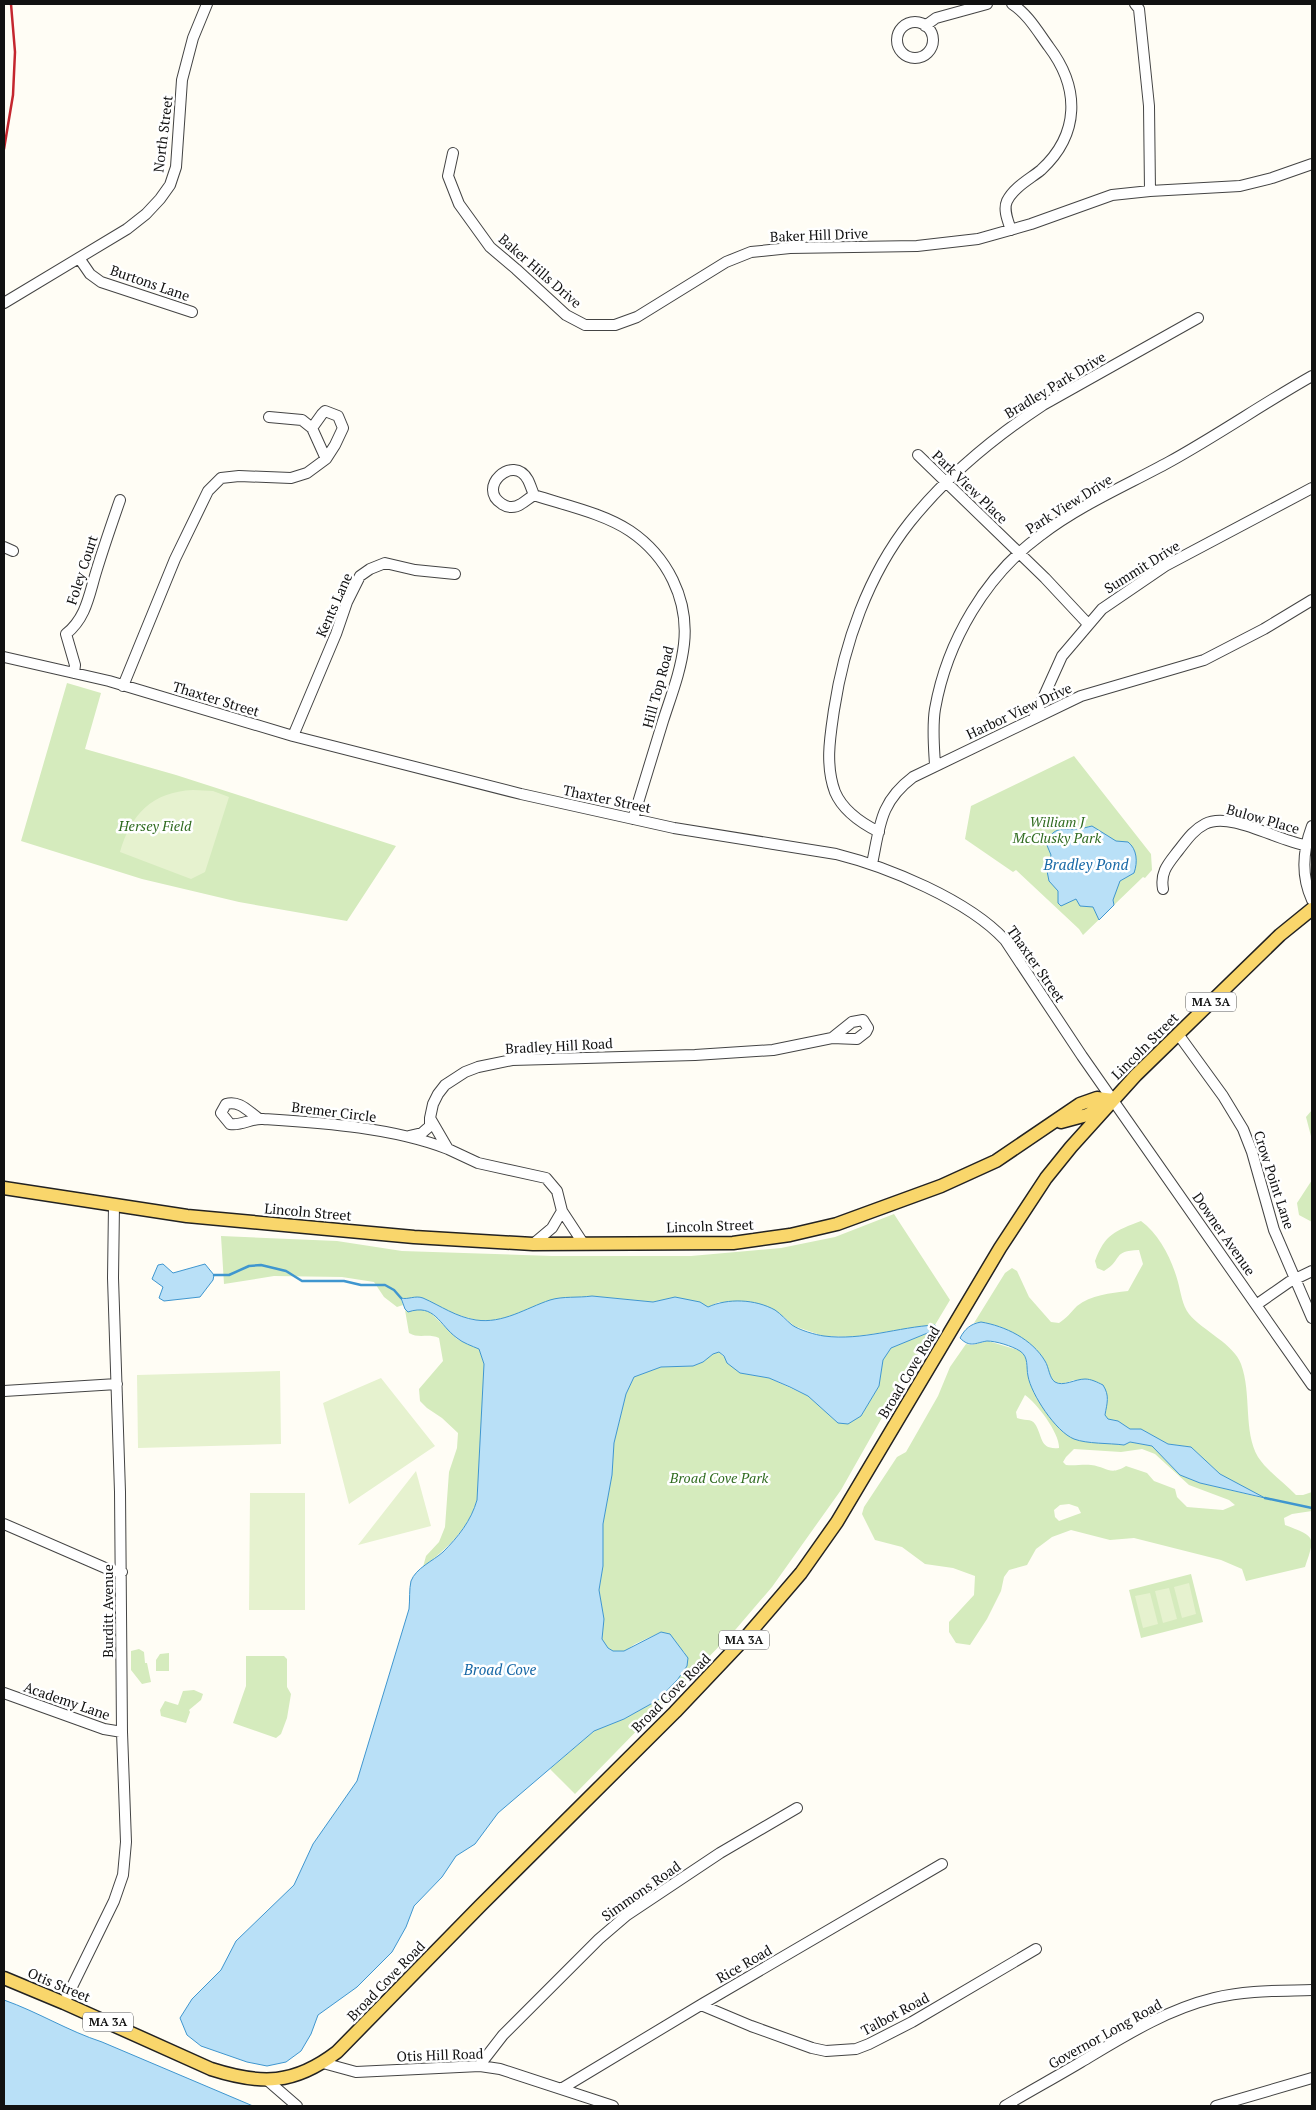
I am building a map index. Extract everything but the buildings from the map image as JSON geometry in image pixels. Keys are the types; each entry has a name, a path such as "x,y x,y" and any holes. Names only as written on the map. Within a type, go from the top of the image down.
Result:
{"main road":[{"name":"Lincoln Street","path":"4,1188 187,1216 441,1239 533,1244 733,1243 790,1235 858,1217 968,1174 996,1161 1080,1104 1097,1098 1113,1100 1280,935 1312,908"},
{"name":"Broad Cove Road","path":"211,2069 236,2077 268,2080 289,2077 323,2063 337,2052 480,1906 681,1706 747,1636 801,1573 821,1545 856,1491 1025,1208 1071,1147 1113,1100"},
{"name":"Otis Street","path":"4,1978 211,2069"}],"street":[{"name":"North Street","path":"4,303 127,229 160,200 170,185 176,167 182,80 193,38 207,4"},
{"path":"925,26 936,18 987,4"},
{"path":"1011,230 1006,215 1007,201 1017,189 1052,158 1060,146 1071,118 1072,100 1070,84 1058,58 1021,10 1012,4"},
{"path":"1135,4 1139,9 1149,106 1150,191"},
{"name":"Baker Hills Drive","path":"453,153 448,176 458,201 490,247 566,315 585,324 615,325"},
{"name":"Baker Hill Drive","path":"615,325 652,309 726,262 751,252 790,248 916,246 978,239 1011,230 1101,198 1123,193 1240,186 1272,178 1312,164"},
{"name":"Burtons Lane","path":"79,258 90,274 102,282 192,312"},
{"name":"Bradley Park Drive","path":"879,832 863,823 842,804 835,792 829,755 830,733 837,687 858,616 879,570 908,524 945,483 987,446 1043,405 1198,318"},
{"name":"Park View Drive","path":"935,765 933,731 935,709 948,664 967,621 981,597 998,574 1042,534 1068,517 1219,434 1249,413 1312,376"},
{"path":"123,686 175,560 208,491 221,478 239,476 291,478 306,473 326,459 336,445 343,428 338,416 325,412 312,428"},
{"path":"268,417 302,420 312,428 326,459"},
{"name":"Park View Place","path":"918,455 1018,554 1045,578 1088,624"},
{"name":"Summit Drive","path":"1034,718 1062,656 1102,609 1166,566 1312,488"},
{"name":"Hill Top Road","path":"534,495 612,521 642,540 668,569 682,604 685,625 684,645 678,674 633,819"},
{"name":"Foley Court","path":"74,673 75,665 66,634 77,624 87,606 96,570 120,500"},
{"name":"Kents Lane","path":"292,736 336,634 347,602 360,576 370,569 385,563 415,570 455,574"},
{"name":"Harbor View Drive","path":"872,864 882,816 890,798 898,788 913,776 1081,696 1204,660 1264,629 1312,600"},
{"name":"Thaxter Street","path":"4,657 123,686 292,736 521,794 674,828 836,854 872,864 912,880 948,899 973,913 996,930 1028,971 1113,1100"},
{"name":"Bulow Place","path":"1163,889 1164,869 1194,832 1211,822 1229,821 1294,844 1305,846"},
{"path":"1312,826 1305,846 1305,878 1312,900"},
{"name":"Crow Point Lane","path":"1178,1034 1243,1129 1252,1152 1268,1214 1296,1278 1308,1295 1312,1318"},
{"name":"Bradley Hill Road","path":"430,1118 433,1104 438,1094 456,1077 478,1067 512,1060 754,1052 791,1047 832,1038"},
{"name":"Downer Avenue","path":"1113,1100 1312,1385"},
{"name":"Bremer Circle","path":"258,1118 318,1123 406,1136 448,1149"},
{"path":"430,1118 448,1149 478,1164 546,1178 557,1191 562,1211 583,1244"},
{"name":"Bremer Circle","path":"406,1136 422,1133 430,1126 430,1118"},
{"name":"Burditt Avenue","path":"64,2003 114,1902 123,1875 126,1830 122,1732 122,1572 113,1278 114,1205"},
{"path":"533,1244 552,1228 562,1211"},
{"path":"1256,1305 1296,1278 1312,1270"},
{"path":"4,1391 117,1384"},
{"path":"4,1524 110,1570 122,1572"},
{"name":"Academy Lane","path":"4,1693 104,1729 122,1732"},
{"name":"Simmons Road","path":"479,2066 503,2035 599,1939 627,1915 720,1853 797,1808"},
{"name":"Rice Road","path":"561,2089 942,1864"},
{"name":"Talbot Road","path":"701,2005 751,2026 812,2048 826,2051 848,2050 869,2044 912,2022 1036,1949"},
{"name":"Governor Long Road","path":"1005,2106 1166,2014 1213,1998 1238,1993 1263,1990 1312,1990"},
{"name":"Otis Hill Road","path":"323,2063 356,2072 479,2066 500,2069 613,2106"},
{"path":"1216,2106 1312,2078"},
{"path":"268,2080 297,2106"}],"green space":[{"name":"Hersey Field","path":"67,683 101,693 85,749 176,775 396,846 347,921 239,902 142,879 21,841"},
{"name":"William J McClusky Park","path":"1074,756 1151,854 1152,870 1083,935 1079,929 1016,870 1013,872 965,839 971,806"},
{"path":"193,790 213,791 229,797 205,872 191,879 120,852 130,827 145,808 155,800 166,795"},
{"path":"1312,1110 1312,1140 1306,1117"},
{"path":"1312,1180 1312,1222 1299,1215 1297,1203"},
{"path":"894,1214 950,1300 935,1325 851,1337 823,1336 794,1326 784,1317 719,1302 708,1307 675,1297 653,1302 592,1296 575,1299 560,1298 512,1316 495,1320 477,1320 457,1315 420,1297 406,1300 401,1299 403,1305 397,1307 384,1297 374,1282 342,1277 274,1276 224,1284 221,1236 337,1241 402,1251 552,1256 691,1256 781,1248 835,1237"},
{"path":"1141,1221 1154,1233 1164,1248 1178,1282 1183,1303 1189,1314 1232,1350 1241,1364 1246,1388 1253,1447 1258,1457 1296,1495 1312,1492 1312,1511 1292,1514 1284,1518 1285,1525 1302,1532 1310,1538 1311,1549 1305,1567 1246,1581 1242,1569 1221,1560 1134,1538 1110,1540 1071,1530 1052,1537 1036,1549 1027,1565 1009,1570 1004,1577 1001,1591 987,1619 970,1645 956,1643 949,1632 949,1622 974,1595 975,1576 953,1568 925,1564 902,1547 875,1540 862,1514 864,1507 897,1457 906,1452 938,1396 950,1367 966,1344 972,1345 988,1341 1021,1351 1026,1358 1028,1377 1037,1399 1075,1439 1123,1445 1130,1442 1152,1446 1180,1475 1200,1483 1263,1498 1220,1474 1191,1447 1168,1444 1141,1429 1130,1429 1118,1421 1107,1419 1105,1416 1108,1398 1074,1380 1062,1383 1055,1382 1051,1378 1040,1354 1033,1346 1003,1328 983,1323 974,1323 1005,1273 1012,1268 1017,1271 1029,1297 1051,1322 1059,1323 1077,1306 1088,1299 1128,1291 1143,1264 1139,1250 1121,1254 1104,1271 1097,1268 1095,1261 1107,1239 1118,1231","holes":["1025,1395 1047,1419 1056,1435 1059,1448 1048,1447 1042,1441 1034,1422 1017,1418 1016,1412","1074,1449 1121,1452 1142,1449 1155,1454 1189,1485 1229,1500 1235,1505 1223,1510 1187,1507 1177,1497 1175,1489 1154,1481 1147,1473 1126,1466 1112,1471 1091,1465 1066,1465 1063,1462","1069,1504 1078,1507 1081,1513 1059,1521 1055,1517 1054,1510 1060,1505"]},
{"path":"419,1308 428,1310 457,1339 479,1349 484,1364 477,1500 468,1520 456,1538 423,1567 426,1556 439,1542 445,1527 449,1472 457,1448 458,1433 420,1401 419,1389 443,1361 439,1338 416,1336 409,1333 405,1310 408,1312"},
{"name":"Broad Cove Park","path":"930,1332 934,1333 926,1340 841,1490 772,1587 736,1629 575,1794 550,1769 594,1731 624,1719 658,1700 678,1679 685,1653 673,1638 661,1632 635,1644 625,1651 613,1651 608,1648 602,1639 604,1619 599,1590 603,1566 603,1524 612,1475 614,1443 626,1394 634,1377 661,1367 693,1366 719,1352 740,1373 769,1378 808,1396 838,1423 861,1416 879,1386 883,1360 891,1348"},
{"path":"280,1371 281,1444 138,1448 137,1375"},
{"path":"381,1378 435,1446 349,1504 323,1403"},
{"path":"416,1471 431,1526 358,1545"},
{"path":"250,1493 305,1493 305,1610 249,1610"},
{"path":"1191,1574 1203,1622 1141,1638 1129,1590"},
{"path":"1189,1583 1196,1614 1182,1618 1174,1587"},
{"path":"1169,1588 1177,1619 1163,1623 1155,1591"},
{"path":"1150,1593 1158,1624 1143,1628 1135,1596"},
{"path":"139,1649 144,1652 145,1663 147,1663 151,1682 142,1684 131,1670 131,1651"},
{"path":"169,1653 169,1671 156,1671 156,1660 160,1654"},
{"path":"246,1656 284,1656 287,1659 287,1687 291,1694 287,1718 281,1734 276,1738 233,1723 246,1686"},
{"path":"194,1690 203,1694 201,1700 189,1710 186,1723 161,1716 160,1710 165,1701 178,1705 183,1691"}],"water":[{"name":"Bradley Pond","path":"1092,826 1116,841 1128,842 1135,852 1136,860 1134,873 1120,881 1113,900 1114,905 1099,920 1093,907 1080,906 1076,899 1061,906 1058,903 1058,891 1049,881 1047,871 1051,855 1046,843 1055,831"},
{"path":"163,1264 173,1273 205,1264 214,1275 213,1280 200,1297 164,1301 159,1298 163,1287 152,1279 158,1265"},
{"name":"Broad Cove","path":"592,1296 653,1302 675,1297 700,1302 708,1307 724,1302 750,1302 775,1310 799,1329 824,1336 852,1337 935,1325 938,1330 891,1348 883,1360 879,1386 861,1416 848,1424 838,1423 808,1396 790,1387 769,1378 740,1373 727,1363 724,1356 719,1352 693,1366 661,1367 634,1377 626,1394 614,1443 612,1475 603,1524 603,1566 599,1590 604,1619 602,1639 608,1648 613,1651 624,1651 661,1632 670,1634 688,1658 687,1666 678,1679 658,1700 624,1719 594,1731 498,1813 475,1844 456,1856 442,1877 414,1906 406,1927 392,1952 357,1987 318,2015 311,2034 301,2051 286,2062 267,2066 247,2062 201,2046 187,2035 180,2018 192,1999 221,1970 236,1941 294,1885 313,1844 357,1781 409,1609 410,1587 413,1576 443,1552 459,1534 468,1522 477,1500 484,1364 479,1349 459,1340 431,1313 425,1310 408,1312 401,1298 423,1298 462,1316 486,1321 505,1318 555,1299"},
{"path":"981,1322 1008,1330 1033,1346 1040,1353 1051,1378 1055,1382 1062,1384 1087,1379 1103,1385 1107,1396 1105,1415 1108,1419 1118,1421 1130,1429 1141,1429 1168,1444 1191,1447 1220,1474 1265,1498 1200,1483 1180,1475 1152,1446 1130,1442 1124,1445 1085,1442 1067,1435 1052,1421 1039,1402 1030,1384 1026,1359 1023,1353 1013,1347 999,1343 987,1341 970,1344 960,1338 968,1327"},
{"path":"4,2000 77,2032 253,2106 4,2106"}],"waterway":[{"path":"214,1275 229,1275 249,1266 261,1265 286,1271 302,1281 344,1281 361,1285 385,1285 394,1290 401,1298"},
{"path":"1265,1498 1312,1508"}],"railway":[{"path":"4,149 13,95 15,52 11,4"}]}
